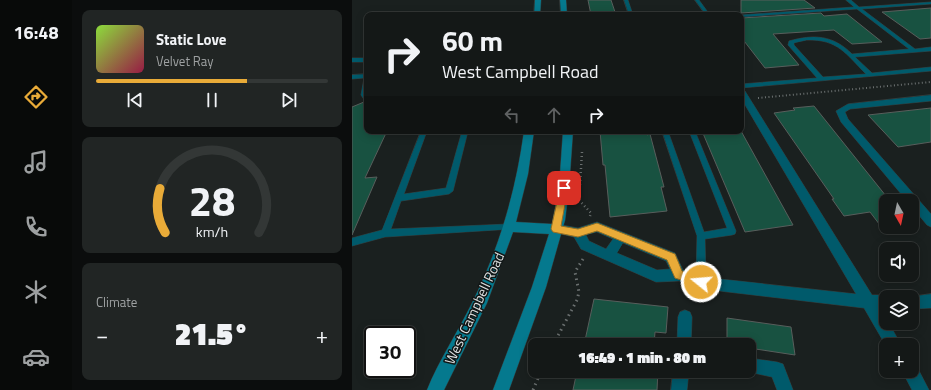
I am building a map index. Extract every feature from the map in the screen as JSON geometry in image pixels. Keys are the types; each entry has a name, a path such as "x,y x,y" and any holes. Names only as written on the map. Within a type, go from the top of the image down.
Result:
{"main road":[{"path":"537,12 538,0"},
{"path":"563,0 564,12"},
{"name":"West Campbell Road","path":"435,390 482,297 504,244 526,164 529,134"},
{"path":"501,390 539,287 556,229 564,188 568,134"},
{"path":"509,227 556,229"}],"street":[{"path":"744,96 890,338"},
{"path":"931,98 848,107 840,111 844,120 931,222"},
{"path":"556,229 578,233 597,227 621,236 671,257 678,275"},
{"path":"578,233 585,245 656,276 678,275 701,282 729,287 879,302"},
{"path":"608,255 621,236"},
{"path":"919,302 931,301"},
{"path":"684,338 685,317"},
{"path":"756,367 777,370 785,390"},
{"path":"679,390 680,378"},
{"path":"914,378 921,390"}],"lane":[{"path":"626,0 630,12"},
{"path":"697,0 706,12"},
{"path":"848,0 914,51"},
{"path":"744,16 931,2"},
{"path":"821,79 791,45 791,42 817,39 836,43 871,75"},
{"path":"851,56 931,49"},
{"path":"352,60 364,60"},
{"path":"744,86 931,69"},
{"path":"352,77 364,77"},
{"path":"385,233 423,134"},
{"path":"399,198 449,191 464,134"},
{"path":"666,134 701,236 701,282"},
{"path":"693,134 732,231 701,236"},
{"path":"352,242 385,233 509,227"}],"path":[{"path":"751,99 931,82"},
{"path":"582,145 579,200 591,213 590,217"},
{"path":"557,338 577,300 579,292 575,272 583,261 583,253"},
{"path":"533,390 539,378"}],"building":[{"path":"588,0 611,0 615,12 590,12"},
{"path":"741,0 804,0 815,8 744,13 741,12"},
{"path":"931,8 931,38 920,39 882,12"},
{"path":"821,13 824,16 847,14 882,42 852,44 834,30 773,34 799,65 765,68 744,41 744,18"},
{"path":"364,102 364,134 386,134 365,178 377,177 352,235 352,107"},
{"path":"814,106 884,194 879,194 879,224 870,212 844,216 832,199 834,199 774,113 795,110 793,108"},
{"path":"931,108 931,142 898,147 868,115"},
{"path":"600,134 650,134 664,187 661,187 667,211 610,217 605,165 603,165"},
{"path":"703,134 743,134 793,225 745,232"},
{"path":"594,299 668,307 666,333 655,332 655,338 586,338"},
{"path":"727,318 791,327 795,355 756,349 756,338 727,338"},
{"path":"576,378 658,378 657,390 573,390"}],"route":[{"path":"564,188 559,220 556,229 578,233 597,227 671,257 678,275 701,282"}]}
